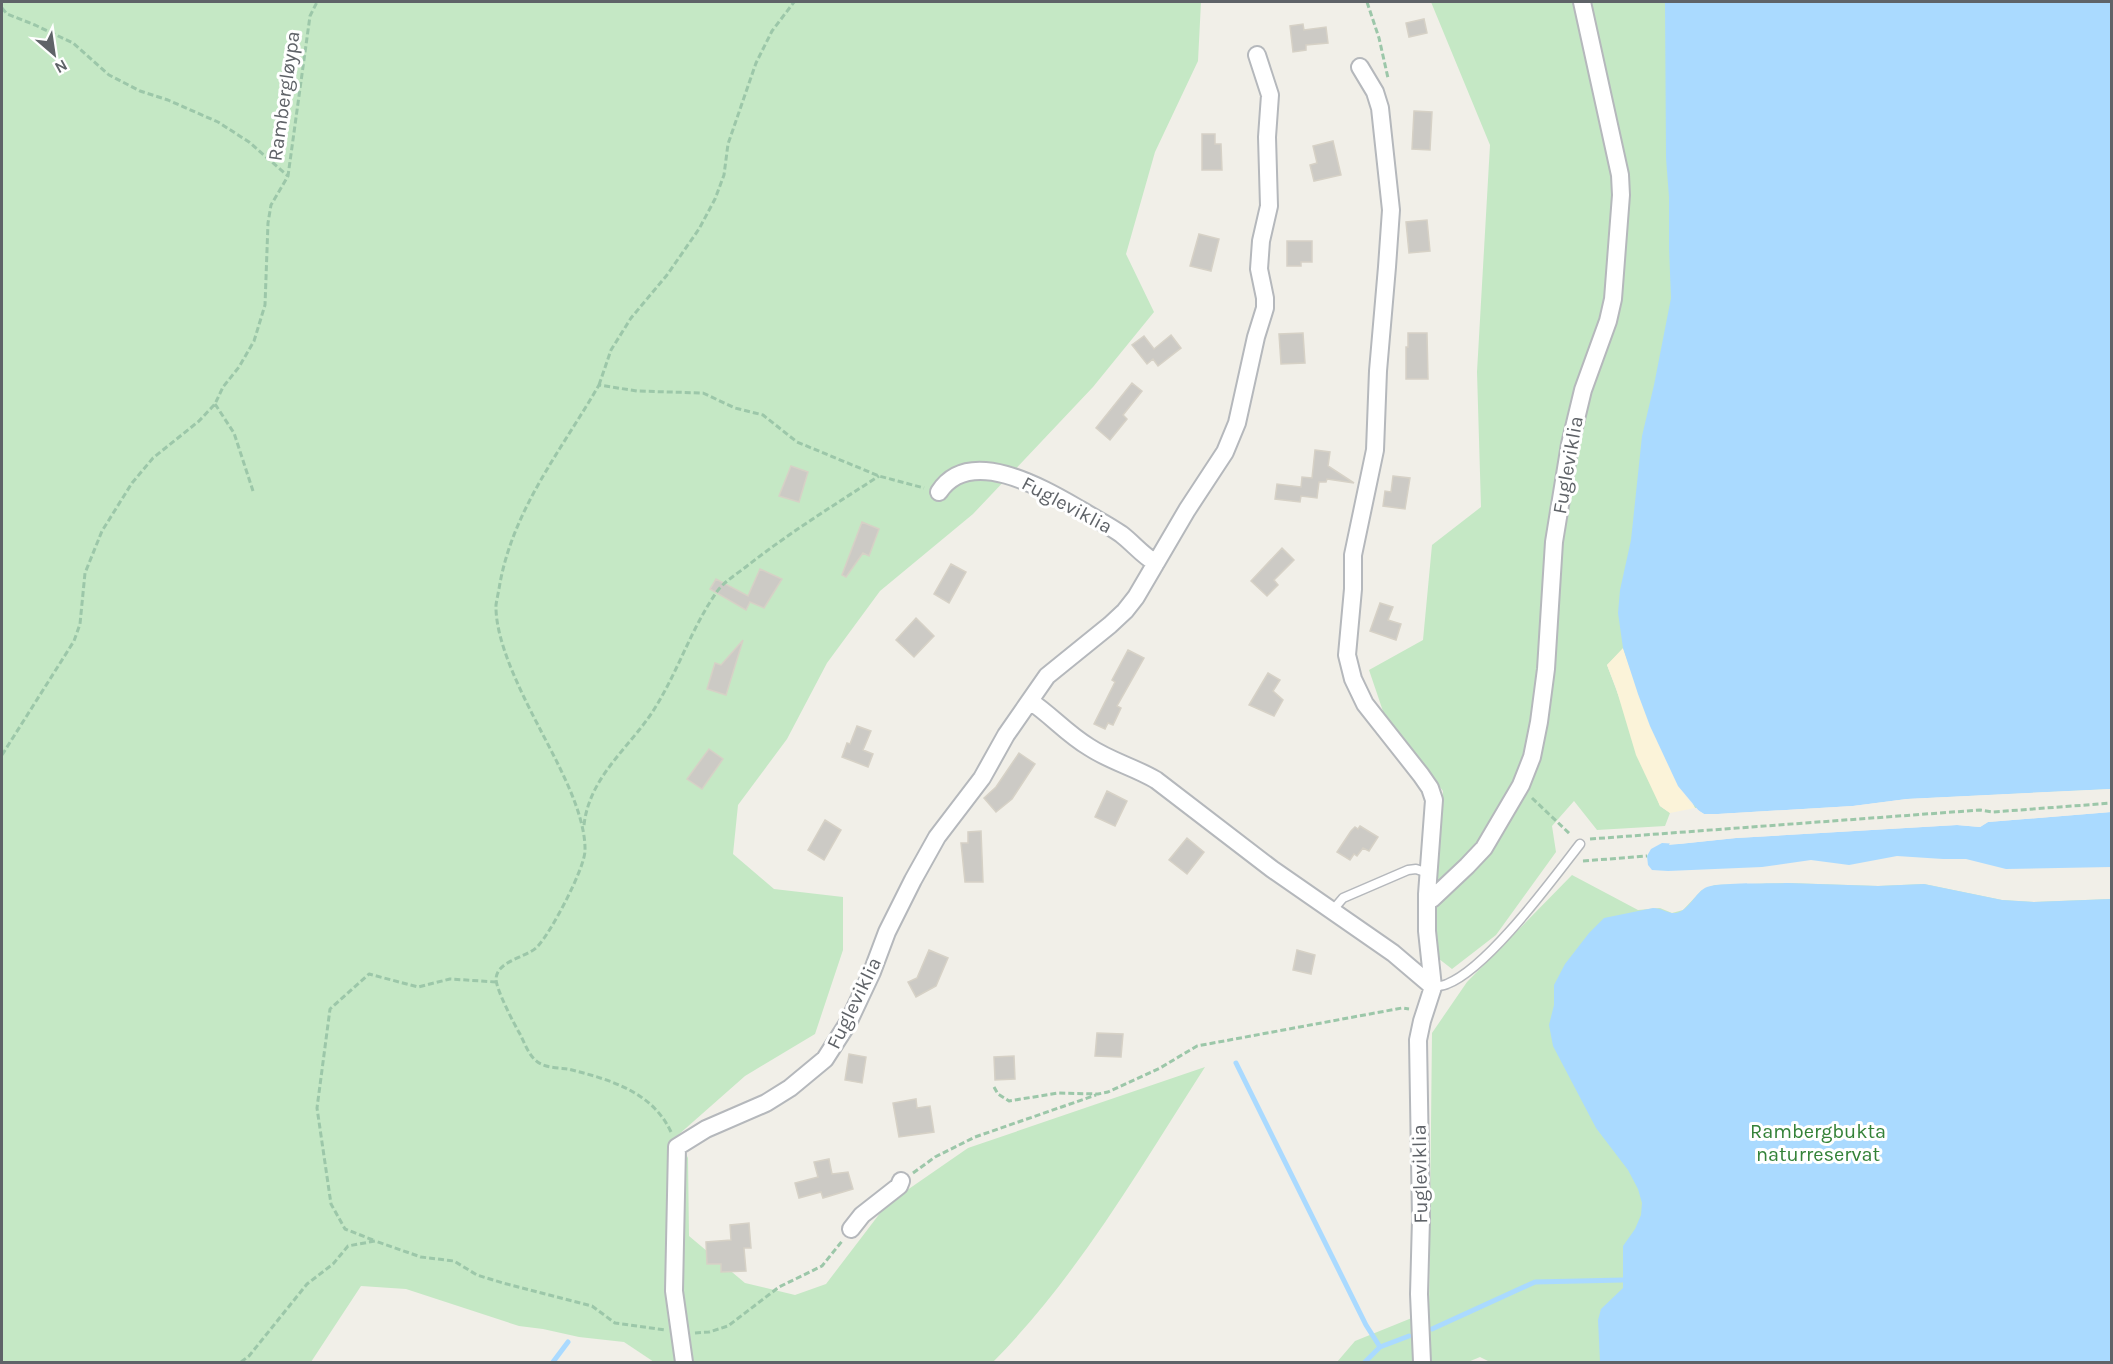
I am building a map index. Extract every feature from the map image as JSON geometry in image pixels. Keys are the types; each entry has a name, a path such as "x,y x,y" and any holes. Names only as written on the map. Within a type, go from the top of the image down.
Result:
{"street":[{"name":"Fugleviklia","path":"1427,900 1432,899 1484,848 1521,785 1532,757 1542,709 1554,542 1570,444 1585,383 1611,309 1615,285 1621,195 1620,175 1582,2"},
{"name":"Fugleviklia","path":"677,1147 706,1129 766,1102 790,1088 825,1059 836,1044 860,1000 887,932 923,861 948,822 982,778 1006,735 1038,688 1054,670 1125,611 1136,597 1187,510 1225,452 1234,433 1265,308 1259,269 1261,241 1269,206 1267,136 1270,95 1257,55"},
{"name":"Fugleviklia","path":"1360,67 1375,92 1380,108 1391,210 1378,371 1375,450 1353,555 1353,589 1347,655 1353,679 1365,704 1421,775 1432,793 1435,807 1427,900 1427,931 1433,987 1419,1040 1418,1059 1421,1219 1419,1293 1422,1362"},
{"name":"Fugleviklia","path":"939,492 945,483 963,473 989,472 1020,479 1048,491 1117,532 1156,563"},
{"path":"1030,701 1074,738 1091,749 1156,780 1272,869 1393,953 1433,987"},
{"path":"677,1147 674,1291 684,1362"},
{"path":"851,1228 862,1215 899,1186 901,1180"}],"lane":[{"path":"1433,987 1446,985 1478,963 1506,935 1580,844"},
{"path":"1332,911 1343,898 1408,870 1416,869 1428,873"}],"path":[{"name":"Rambergløypa","path":"2,755 74,641 80,624 85,573 102,531 132,483 153,458 199,421 215,404 223,387 239,367 254,341 266,305 270,214 272,205 288,176 310,16 316,2"},
{"path":"677,1147 669,1128 655,1108 632,1091 610,1080 542,1065 534,1059 496,981 502,967 537,947 550,929 581,866 585,853 583,826 558,763 524,699 502,641 496,606 504,560 517,525 553,457 599,385 611,351 631,318 667,275 699,229 716,199 724,175 728,144 756,63 772,31 794,2"},
{"path":"1367,2 1388,79"},
{"path":"2,8 7,14 73,43 109,75 140,91 168,100 218,122 249,142 288,176"},
{"path":"599,385 637,391 703,393 735,408 763,415 797,442 879,476 939,492"},
{"path":"215,404 234,433 253,492"},
{"path":"583,826 591,795 598,782 637,734 660,700 698,623 717,591 777,542 879,476"},
{"path":"1521,785 1580,844 1595,838 2112,802"},
{"path":"1566,862 1647,856"},
{"path":"496,981 450,979 418,987 369,974 330,1009 317,1108 331,1204 345,1229 421,1257 454,1261 477,1275 502,1283 592,1306 615,1323 680,1333 709,1332 728,1326 779,1287 822,1266 851,1228"},
{"path":"994,1087 998,1094 1009,1101 1058,1094 1098,1094 1108,1092 1160,1068 1197,1046 1402,1008 1426,1010"},
{"path":"901,1180 935,1157 975,1137 1081,1102 1098,1094"},
{"path":"241,1362 249,1356 307,1284 333,1264 348,1246 375,1241"}],"green space":[{"path":"2,2 1201,2 1198,61 1155,152 1126,254 1154,312 1093,387 973,514 880,591 827,663 787,739 738,805 733,854 774,889 843,897 843,950 815,1034 745,1076 677,1136 688,1158 689,1236 745,1283 795,1295 826,1284 887,1204 968,1148 1205,1067 1132,1182 1080,1257 1024,1329 993,1362 654,1362 624,1342 579,1337 519,1326 406,1289 361,1286 311,1362 2,1362"},
{"path":"1431,2 2111,2 2111,789 1695,808 1623,649 1607,665 1660,806 1670,813 1665,826 1597,830 1574,801 1552,826 1556,852 1496,935 1452,969 1434,955 1437,854 1443,791 1386,720 1369,670 1423,640 1432,545 1481,507 1477,372 1490,145"},
{"name":"Rambergbukta naturreservat","path":"1572,875 1638,910 1660,908 1672,913 1683,910 1702,890 1715,885 1924,884 2002,900 2034,902 2111,899 2111,1362 1490,1362 1480,1357 1468,1362 1337,1362 1355,1341 1429,1311 1432,1033 1467,982"}],"sand":[{"path":"1623,648 1650,726 1678,786 1695,808 1670,813 1660,806 1636,755 1607,665"}],"water":[{"path":"1665,2 2111,2 2111,789 1907,799 1853,806 1704,814 1678,786 1638,694 1623,648 1618,613 1620,590 1631,540 1642,436 1671,298 1666,158"},
{"path":"2111,812 2111,867 2006,869 1966,859 1897,856 1849,865 1811,860 1762,867 1668,871 1652,870 1648,865 1647,856 1651,849 1662,843 1679,844 1736,838 1957,825 1980,827 1988,822"},
{"name":"Rambergbukta naturreservat","path":"1787,883 1878,886 1924,884 2002,900 2034,902 2111,899 2111,1362 1600,1362 1598,1320 1601,1309 1623,1288 1623,1246 1635,1229 1641,1215 1642,1203 1628,1170 1596,1128 1553,1046 1549,1025 1554,1005 1554,985 1565,964 1604,918 1653,908 1670,913 1681,912 1703,889 1714,885"}],"pier":[{"path":"2111,789 2112,792 2053,797 1907,802 1853,809 1718,817 1703,817 1692,808 1704,814 1718,814 1853,806 1907,799"},
{"path":"2112,809 2111,812 1988,822 1980,827 1957,825 1736,838 1669,845 1671,841 1736,835 1957,822 1980,824 1988,819"}],"building":[{"path":"1424,19 1427,33 1409,37 1406,23"},
{"path":"1303,24 1304,30 1326,27 1328,43 1306,45 1306,50 1293,52 1290,26"},
{"path":"1414,111 1432,112 1430,150 1412,149"},
{"path":"1202,134 1215,134 1215,144 1221,144 1222,170 1202,170"},
{"path":"1333,141 1341,175 1314,181 1310,165 1317,163 1313,146"},
{"path":"1427,220 1430,251 1409,253 1406,222"},
{"path":"1199,234 1219,239 1211,271 1190,266"},
{"path":"1287,241 1312,241 1312,262 1301,262 1301,266 1287,266"},
{"path":"1303,333 1305,363 1281,364 1279,334"},
{"path":"1408,333 1427,333 1428,379 1406,379"},
{"path":"1171,335 1181,348 1158,366 1153,359 1147,364 1132,345 1144,336 1154,349"},
{"path":"1132,383 1142,391 1123,415 1127,419 1110,440 1096,428"},
{"path":"1315,450 1330,452 1328,466 1354,483 1327,479 1326,482 1319,482 1317,498 1301,496 1300,502 1275,499 1277,484 1301,487 1302,477 1312,478"},
{"path":"791,466 808,472 799,502 779,496"},
{"path":"1393,476 1410,478 1405,509 1383,506 1385,491 1391,492"},
{"path":"862,522 879,529 869,556 863,553 846,577 842,575"},
{"path":"1282,548 1294,560 1274,580 1278,585 1267,596 1251,581"},
{"path":"951,564 966,572 949,603 934,594"},
{"path":"760,569 782,579 764,608 750,602 746,610 710,589 716,579 748,596"},
{"path":"1380,603 1393,607 1388,620 1401,624 1396,640 1370,631"},
{"path":"916,618 934,636 914,657 896,640"},
{"path":"743,640 726,695 707,689 715,663 721,665"},
{"path":"1128,650 1144,658 1117,706 1121,708 1113,725 1108,723 1105,729 1094,724 1115,682 1112,680"},
{"path":"1268,673 1280,680 1273,691 1283,700 1274,716 1249,705"},
{"path":"857,726 871,731 863,750 873,754 868,767 842,757"},
{"path":"709,749 723,759 702,789 687,779"},
{"path":"1019,753 1035,764 1012,799 996,812 984,798 996,787"},
{"path":"1107,791 1127,801 1115,826 1095,817"},
{"path":"825,820 841,830 824,860 808,850"},
{"path":"1360,826 1378,837 1369,851 1363,848 1357,856 1354,854 1350,860 1337,852 1351,831"},
{"path":"981,831 983,882 965,882 961,843 968,843 968,832"},
{"path":"1187,838 1204,852 1187,874 1169,860"},
{"path":"929,950 948,958 936,986 916,997 908,982 917,978"},
{"path":"1297,950 1315,955 1311,974 1293,970"},
{"path":"1097,1033 1123,1034 1121,1057 1095,1056"},
{"path":"849,1054 866,1057 862,1083 845,1080"},
{"path":"1014,1056 1015,1079 995,1080 994,1057"},
{"path":"916,1099 917,1108 930,1106 934,1132 899,1137 893,1103"},
{"path":"829,1159 832,1174 848,1172 853,1189 823,1198 821,1192 799,1198 795,1183 818,1177 814,1162"},
{"path":"749,1223 751,1248 744,1248 746,1271 721,1272 721,1264 707,1264 706,1242 731,1240 730,1225"}],"waterway":[{"path":"1236,1063 1366,1325 1380,1347"},
{"path":"1432,1329 1535,1282 1623,1280"},
{"path":"1365,1362 1380,1347 1409,1336"},
{"path":"553,1362 568,1342"}]}
